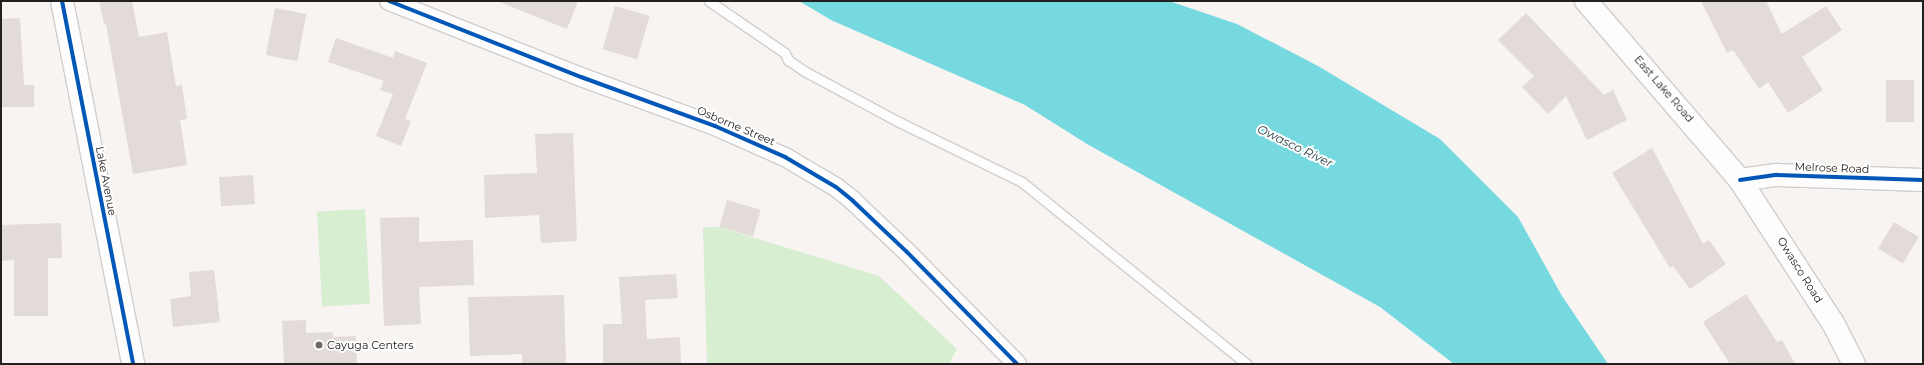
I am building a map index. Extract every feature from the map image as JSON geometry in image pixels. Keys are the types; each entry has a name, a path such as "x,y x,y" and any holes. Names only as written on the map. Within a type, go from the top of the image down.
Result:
{"street":[{"name":"Lake Avenue","path":"62,1 133,364"},
{"name":"Osborne Street","path":"389,1 581,77 715,126 784,157 836,187 853,201 1017,364"},
{"name":"East Lake Road","path":"1586,1 1740,180"},
{"name":"Melrose Road","path":"1740,180 1777,175 1923,180"},
{"name":"Owasco Road","path":"1740,180 1824,310 1854,364"}],"lane":[{"path":"709,1 785,53 788,60 806,72 899,122 1022,182 1247,364"}],"green space":[{"path":"365,209 370,304 322,306 317,212"},
{"path":"703,227 719,227 879,276 957,349 949,364 707,364"}],"water":[{"name":"Owasco River","path":"799,1 1169,1 1237,24 1318,66 1440,139 1518,217 1562,296 1608,364 1454,364 1380,307 1087,144 1025,105 831,20"}],"building":[{"path":"99,1 132,1 139,37 167,32 176,86 182,85 187,119 180,120 187,165 133,174 106,24 104,24"},
{"path":"497,1 578,1 567,29"},
{"path":"1701,1 1766,1 1782,34 1826,6 1842,30 1802,57 1823,90 1788,113 1768,82 1759,89 1733,50 1727,53"},
{"path":"615,6 650,16 637,59 603,49"},
{"path":"275,8 306,14 297,61 266,55"},
{"path":"1526,13 1604,95 1613,90 1627,120 1587,140 1566,96 1548,114 1522,87 1534,76 1498,40"},
{"path":"20,18 24,85 34,85 34,107 1,107 1,19"},
{"path":"336,38 393,58 395,51 427,63 405,119 411,121 401,146 376,136 393,94 380,90 384,81 328,62"},
{"path":"1886,80 1914,80 1914,122 1886,122"},
{"path":"573,133 577,241 541,243 539,215 485,218 484,175 537,173 535,134"},
{"path":"1652,148 1703,244 1709,240 1726,264 1690,289 1673,266 1670,268 1612,173"},
{"path":"253,175 255,204 221,206 219,177"},
{"path":"727,200 761,210 753,237 719,227"},
{"path":"419,217 419,242 473,240 474,285 419,287 421,324 384,326 380,218"},
{"path":"1894,222 1919,237 1903,264 1878,249"},
{"path":"61,223 62,258 48,258 48,316 14,316 14,260 1,261 1,225"},
{"path":"214,270 220,322 173,327 170,299 191,296 189,272"},
{"path":"676,274 678,298 645,300 647,339 680,337 681,364 603,364 603,324 622,324 619,277"},
{"path":"1746,294 1777,342 1782,340 1795,364 1730,364 1703,322"},
{"path":"564,295 566,364 522,364 522,354 470,356 468,297"},
{"name":"Cayuga Centers","path":"306,320 306,333 333,332 333,337 356,336 357,364 284,364 282,321"}],"cycle path":[{"path":"62,1 133,364"},
{"path":"389,1 581,77 715,126 785,157 836,187 853,201 907,252 1017,364"},
{"path":"1740,180 1777,175 1923,180"}],"place":[{"name":"Cayuga Centers","path":"319,345"}]}
